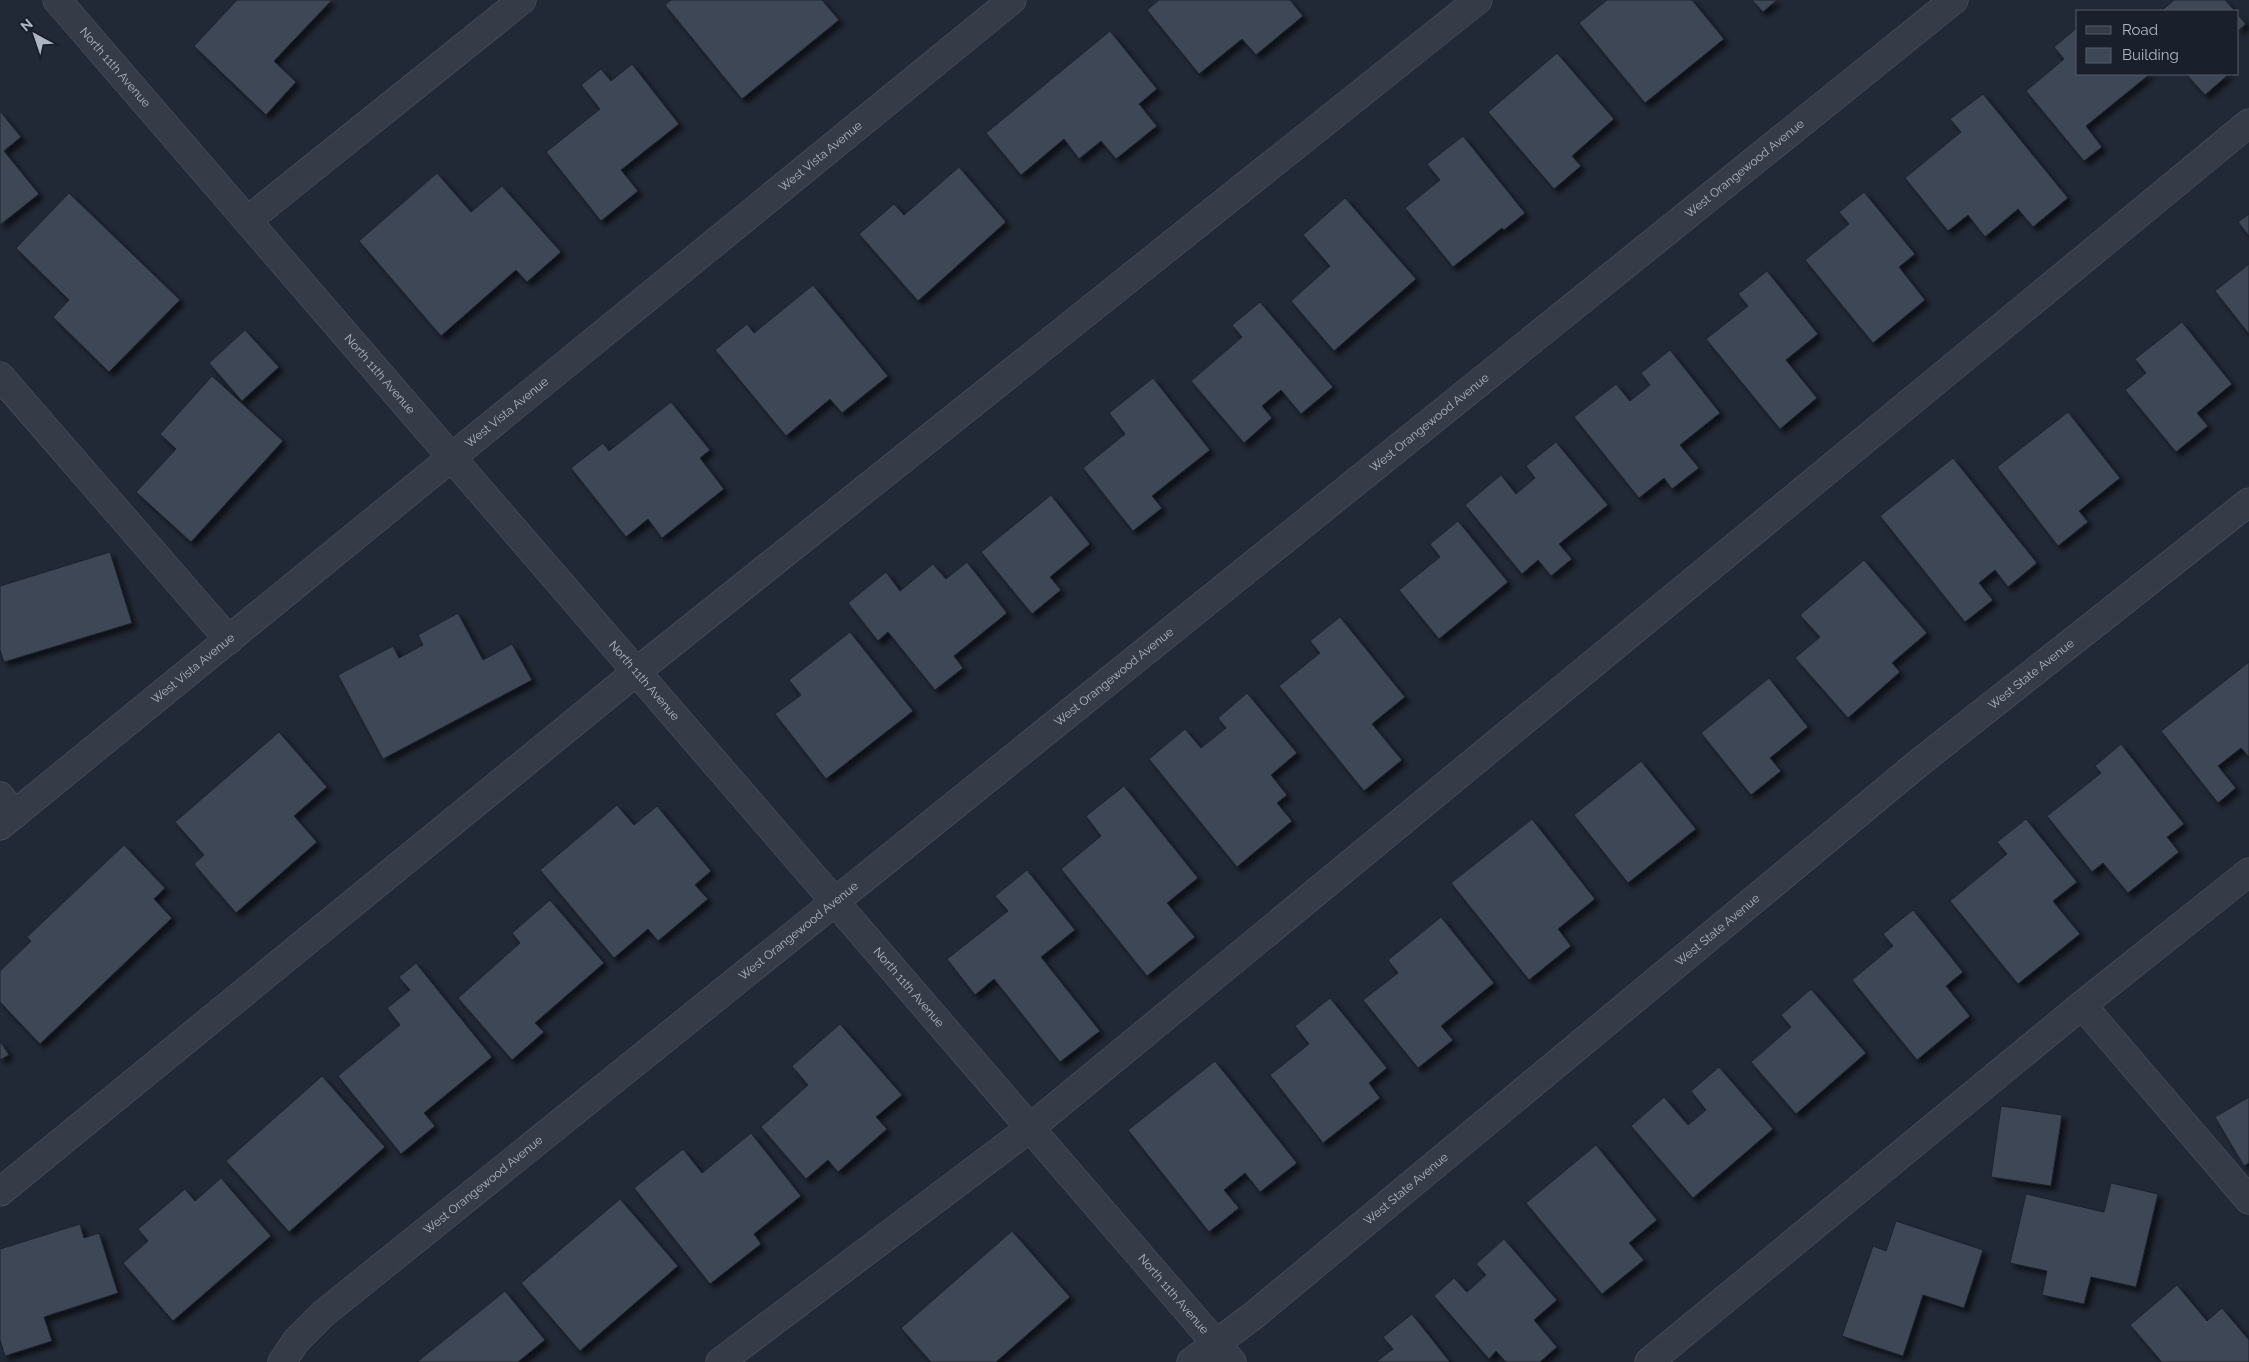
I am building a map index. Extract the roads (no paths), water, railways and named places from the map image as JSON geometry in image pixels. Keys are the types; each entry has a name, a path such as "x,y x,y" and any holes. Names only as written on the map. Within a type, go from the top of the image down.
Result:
{"street":[{"path":"248,220 522,0"},
{"name":"West Vista Avenue","path":"5,812 229,640 1012,0"},
{"path":"0,1192 636,672 1478,0"},
{"name":"West Orangewood Avenue","path":"282,1362 296,1340 323,1314 1954,0"},
{"name":"North 11th Avenue","path":"64,2 452,459 1224,1353"},
{"path":"720,1362 1030,1128 2249,122"},
{"path":"0,376 229,640"},
{"name":"West State Avenue","path":"1191,1362 1224,1353 1254,1316 1915,766 2249,502"},
{"path":"1649,1362 2082,1005 2249,872"},
{"path":"2082,1005 2249,1200"}]}
